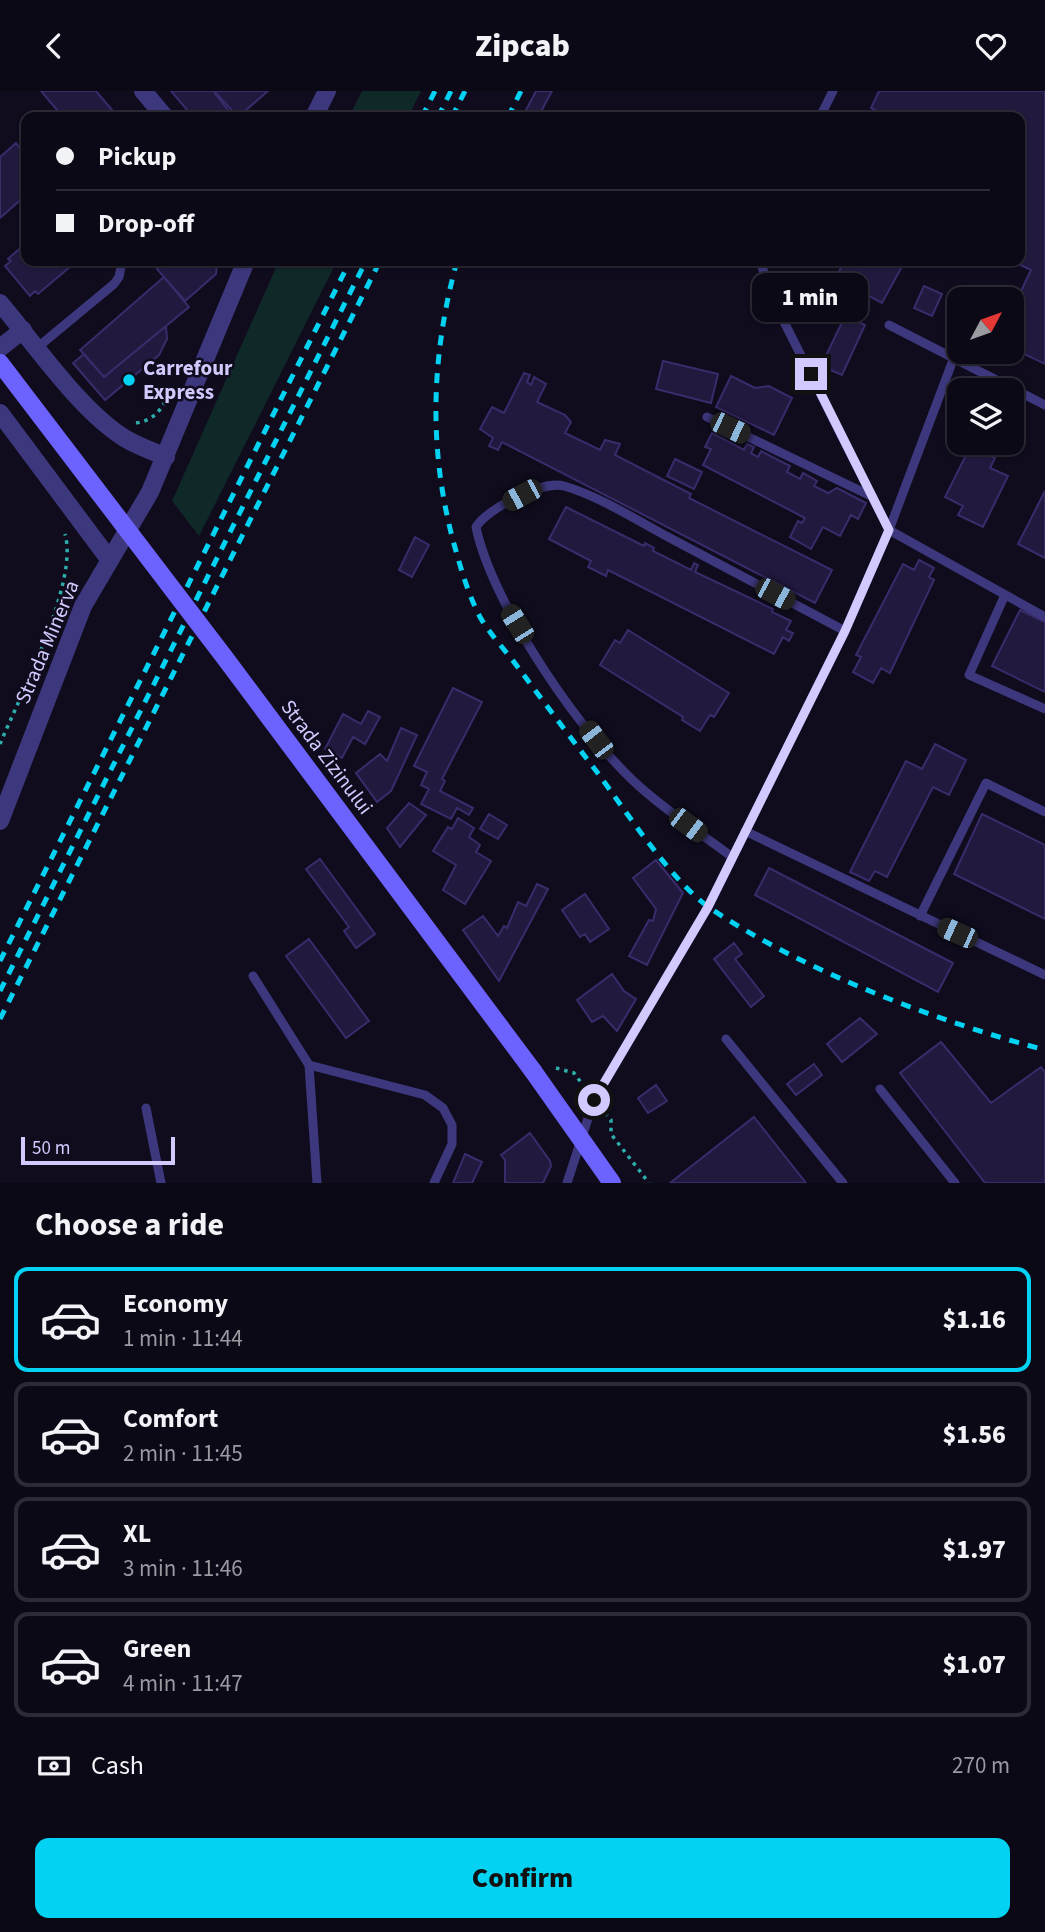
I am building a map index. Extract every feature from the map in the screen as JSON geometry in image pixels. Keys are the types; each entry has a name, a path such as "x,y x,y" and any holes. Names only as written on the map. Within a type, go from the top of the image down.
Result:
{"main road":[{"name":"Strada Zizinului","path":"0,363 225,658 533,1071 612,1183"}],"street":[{"path":"143,91 156,112"},
{"path":"316,112 327,91"},
{"name":"Strada Minerva","path":"0,821 4,797 83,606 150,492 244,266"},
{"path":"0,303 88,407 110,428 166,457"},
{"path":"0,348 23,330"},
{"path":"0,413 109,559"}],"lane":[{"path":"822,112 833,91"},
{"path":"38,347 114,284 121,266"},
{"path":"762,266 773,300 889,530 1004,597 1045,617"},
{"path":"889,325 947,357"},
{"path":"567,1183 594,1100 708,907 845,631 889,530 951,364"},
{"path":"961,364 1045,405"},
{"path":"707,417 873,497"},
{"path":"732,857 645,792 596,740 551,680 505,605 481,550 476,527 482,516 522,495 544,486 562,486 634,519 845,631"},
{"path":"1004,597 969,675 1045,709"},
{"path":"920,916 986,783 1045,812"},
{"path":"745,831 1045,975"},
{"path":"253,976 309,1065 311,1128 317,1183"},
{"path":"726,1039 843,1183"},
{"path":"309,1065 425,1095 443,1108 452,1125 452,1144 434,1183"},
{"path":"880,1089 955,1183"},
{"path":"146,1108 162,1183"}],"path":[{"path":"131,423 146,422 159,412 169,396"},
{"path":"0,744 59,596 68,561 64,530"}],"green space":[{"path":"362,91 421,91 410,112 352,112"},
{"path":"277,266 334,266 199,536 172,501"}],"building":[{"path":"41,91 96,91 114,112 59,112"},
{"path":"171,91 213,91 229,112 189,112"},
{"path":"214,91 268,91 244,112 233,112"},
{"path":"536,91 552,91 541,112 526,110"},
{"path":"879,91 1045,91 1045,364 1024,354 1023,287 1031,270 1023,266 1025,266 1025,112 879,112 871,108"},
{"path":"16,143 19,147 21,145 21,199 0,218 0,157"},
{"path":"21,247 21,266 71,266 38,294 35,291 30,296 5,266 11,261 8,259"},
{"path":"160,266 217,266 216,274 185,301 157,269"},
{"path":"842,266 902,266 882,303 835,278"},
{"path":"164,277 189,307 104,377 80,350"},
{"path":"924,286 942,294 932,316 914,308"},
{"path":"845,316 865,325 842,375 821,366"},
{"path":"166,326 167,339 159,355 105,400 73,363 84,354 104,377"},
{"path":"663,361 718,374 711,403 656,389"},
{"path":"524,373 530,375 527,382 531,385 534,377 546,384 537,402 565,415 571,422 565,433 600,450 605,440 620,444 615,455 691,494 689,498 832,570 815,603 502,442 498,450 489,446 493,438 480,429 492,407 504,413"},
{"path":"731,376 755,388 769,386 792,398 774,435 716,407"},
{"path":"712,433 744,450 747,444 754,447 751,453 758,457 761,451 790,466 787,472 800,479 803,473 817,481 814,486 828,493 837,488 866,503 858,519 851,515 840,536 823,527 811,549 790,537 798,521 802,523 805,518 703,465 711,449 705,447"},
{"path":"966,455 989,455 995,458 990,468 1008,476 983,527 958,515 963,506 945,497"},
{"path":"675,459 702,472 694,489 667,476"},
{"path":"1045,491 1045,558 1018,544"},
{"path":"566,507 644,546 645,543 654,548 653,551 691,570 694,563 698,565 695,572 773,609 772,612 791,621 786,630 793,633 789,641 783,637 774,654 608,570 606,576 588,567 591,561 549,539"},
{"path":"415,537 429,545 412,577 399,570"},
{"path":"919,560 934,568 929,577 934,580 890,673 881,668 873,683 853,672 861,657 856,655 903,564 914,570"},
{"path":"1020,610 1045,622 1045,692 992,666"},
{"path":"628,630 729,693 714,717 710,715 700,731 682,720 683,717 600,665 615,640 620,643"},
{"path":"453,688 482,702 442,779 445,781 440,791 473,808 469,815 457,808 451,819 421,804 429,789 421,785 427,772 414,766"},
{"path":"368,711 380,717 365,744 353,737 342,758 325,749 343,714 361,724"},
{"path":"401,728 417,735 391,791 377,802 356,773 380,754 387,761"},
{"path":"935,744 966,760 949,795 933,787 887,877 875,871 869,881 850,872 906,761 922,769"},
{"path":"409,803 426,815 400,847 387,828"},
{"path":"489,814 507,825 498,839 480,829"},
{"path":"982,814 1045,845 1045,919 954,874"},
{"path":"458,818 474,828 469,837 480,845 476,852 491,861 465,904 443,890 456,865 433,851 448,827 452,829"},
{"path":"320,859 375,934 356,948 344,931 349,927 306,869"},
{"path":"656,860 683,893 647,965 629,956 649,920 653,921 656,909 633,878"},
{"path":"769,868 953,963 938,992 755,895"},
{"path":"537,884 548,889 499,981 463,930 483,916 498,936 504,926 507,928 518,902 526,906"},
{"path":"585,894 609,929 590,942 585,934 580,937 562,910"},
{"path":"309,939 369,1021 346,1038 286,956"},
{"path":"734,943 742,954 735,959 764,996 751,1007 714,959"},
{"path":"612,974 624,991 636,999 617,1031 603,1016 592,1022 577,1000"},
{"path":"860,1018 877,1034 842,1062 827,1044"},
{"path":"941,1042 991,1103 1041,1067 1045,1072 1045,1183 985,1183 900,1073"},
{"path":"814,1064 822,1075 796,1095 787,1084"},
{"path":"656,1085 667,1101 648,1113 638,1098"},
{"path":"754,1117 806,1183 670,1183"},
{"path":"530,1133 550,1161 551,1166 543,1183 505,1183 505,1160 501,1155"},
{"path":"465,1154 482,1162 472,1183 453,1183"}],"railway":[{"path":"424,112 435,91"},
{"path":"440,112 451,91"},
{"path":"454,112 465,91"},
{"path":"510,112 521,91"},
{"path":"0,961 348,266"},
{"path":"0,991 363,266"},
{"path":"0,1019 377,266"},
{"path":"456,266 448,297 438,367 436,403 440,473 462,572 488,630 665,864 710,908 786,953 872,992 960,1024 1045,1050"}],"place":[{"name":"Carrefour Express","path":"129,380"}],"route":[{"path":"594,1100 708,907 845,631 889,530 811,374"}]}
